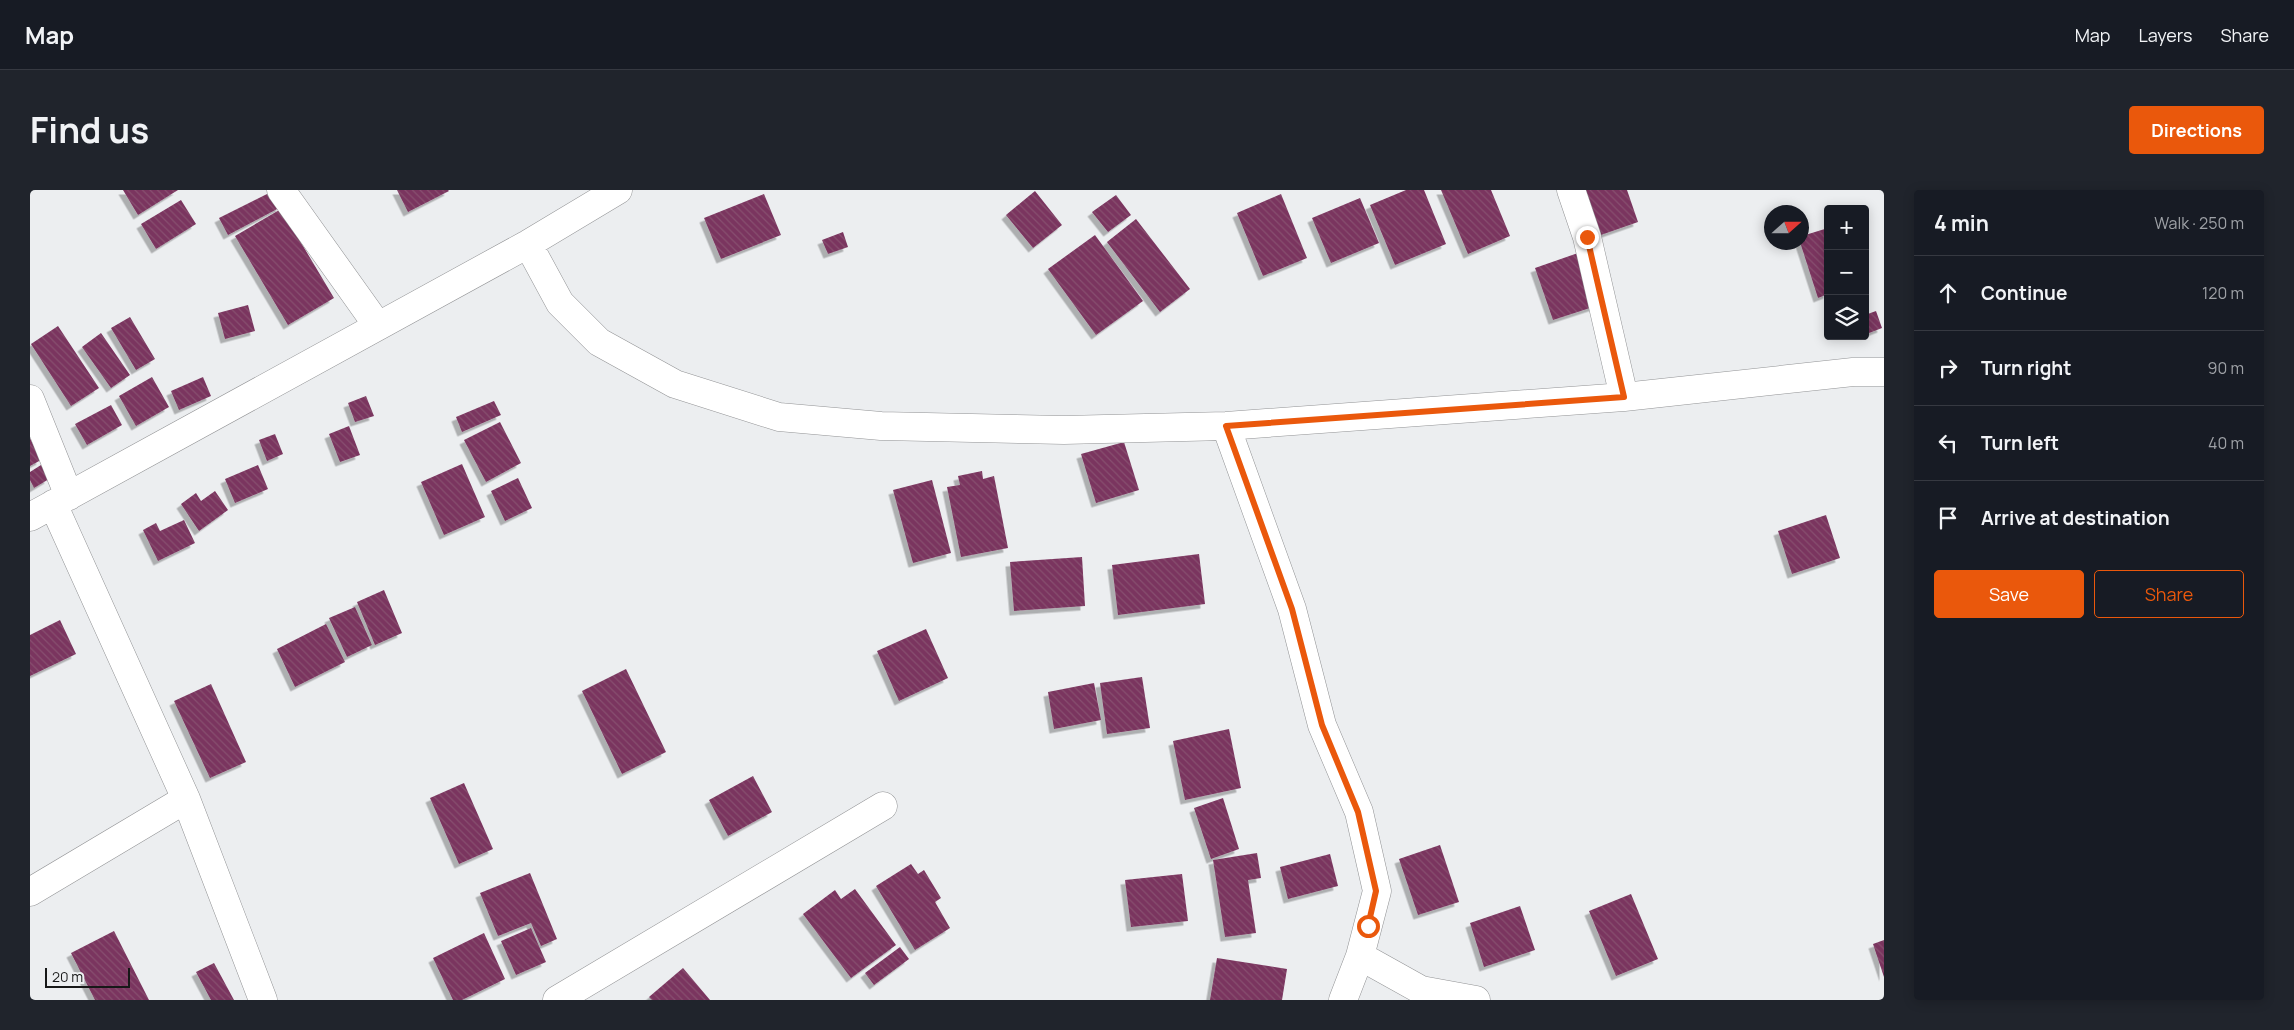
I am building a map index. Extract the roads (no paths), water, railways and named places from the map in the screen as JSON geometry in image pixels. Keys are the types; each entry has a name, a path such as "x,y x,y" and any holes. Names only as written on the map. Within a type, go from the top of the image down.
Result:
{"street":[{"path":"281,190 378,326"},
{"path":"51,506 528,244 618,190"},
{"path":"1571,190 1587,237 1624,397"},
{"path":"528,244 545,280 560,303 599,342 675,384 778,417 881,426 1064,430 1226,426 1624,397 1853,372 1884,372"},
{"path":"30,399 51,506 186,799 263,1000"},
{"path":"1226,426 1292,609 1322,725 1358,812 1376,891 1360,956 1343,1000"},
{"path":"30,892 186,799"},
{"path":"557,1000 883,806"},
{"path":"1360,956 1421,990 1476,1000"}]}
